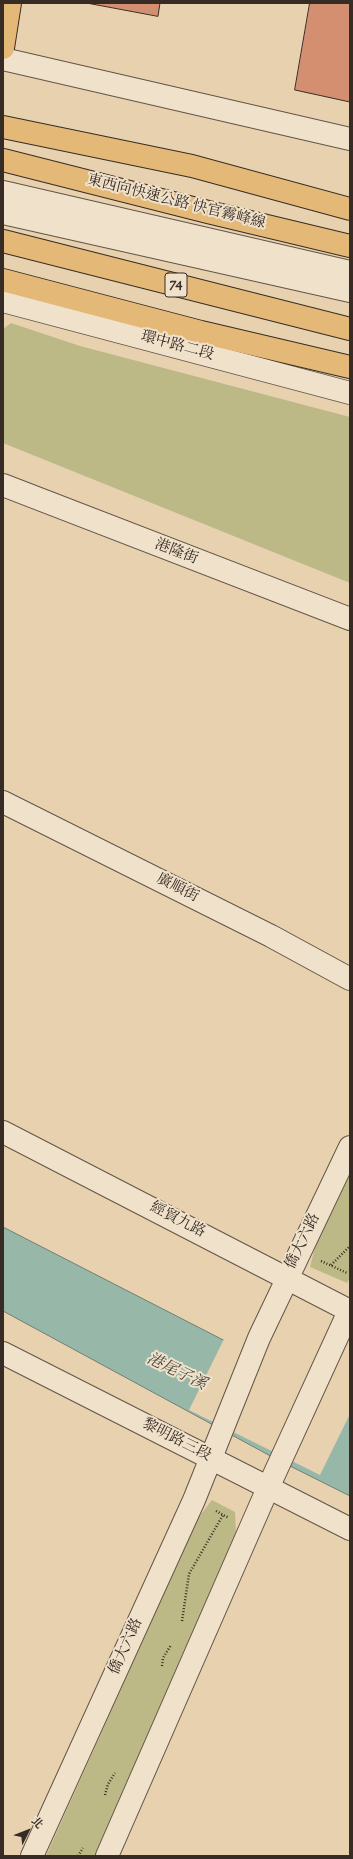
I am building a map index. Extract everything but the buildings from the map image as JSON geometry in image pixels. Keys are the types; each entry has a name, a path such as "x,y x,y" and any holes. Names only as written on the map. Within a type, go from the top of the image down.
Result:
{"main road":[{"path":"3,48 10,3"},
{"path":"3,127 192,166 350,209"},
{"name":"東西向快速公路 快官霧峰線","path":"3,160 350,246"},
{"name":"74","path":"3,241 350,329"},
{"path":"3,280 201,332 350,367"}],"street":[{"path":"3,59 350,139"},
{"path":"3,192 350,272"},
{"path":"3,213 350,290"},
{"name":"環中路二段","path":"3,301 350,394"},
{"name":"港隆街","path":"3,485 350,619"},
{"name":"廣順街","path":"3,802 271,936 350,979"},
{"name":"經貿九路","path":"3,1132 350,1310"},
{"name":"僑大六路","path":"32,1856 211,1459 218,1437 259,1338 286,1278 350,1146"},
{"path":"107,1856 272,1478 350,1310"},
{"name":"黎明路三段","path":"3,1353 211,1459 272,1478 350,1529"}],"path":[{"path":"331,1266 350,1246"},
{"path":"315,1258 347,1273"},
{"path":"212,1510 234,1521"}],"shaded area":[{"path":"11,323 80,346 350,417 350,583 3,443 3,329"},
{"path":"350,1167 350,1278 347,1283 310,1267 318,1235"},
{"path":"212,1500 235,1512 236,1532 97,1856 46,1856 198,1518"}],"water":[{"name":"港尾子溪","path":"3,1227 350,1405 350,1496 276,1459 3,1311"}],"pier":[{"path":"224,1339 350,1403 350,1414 320,1475 189,1410"}]}
